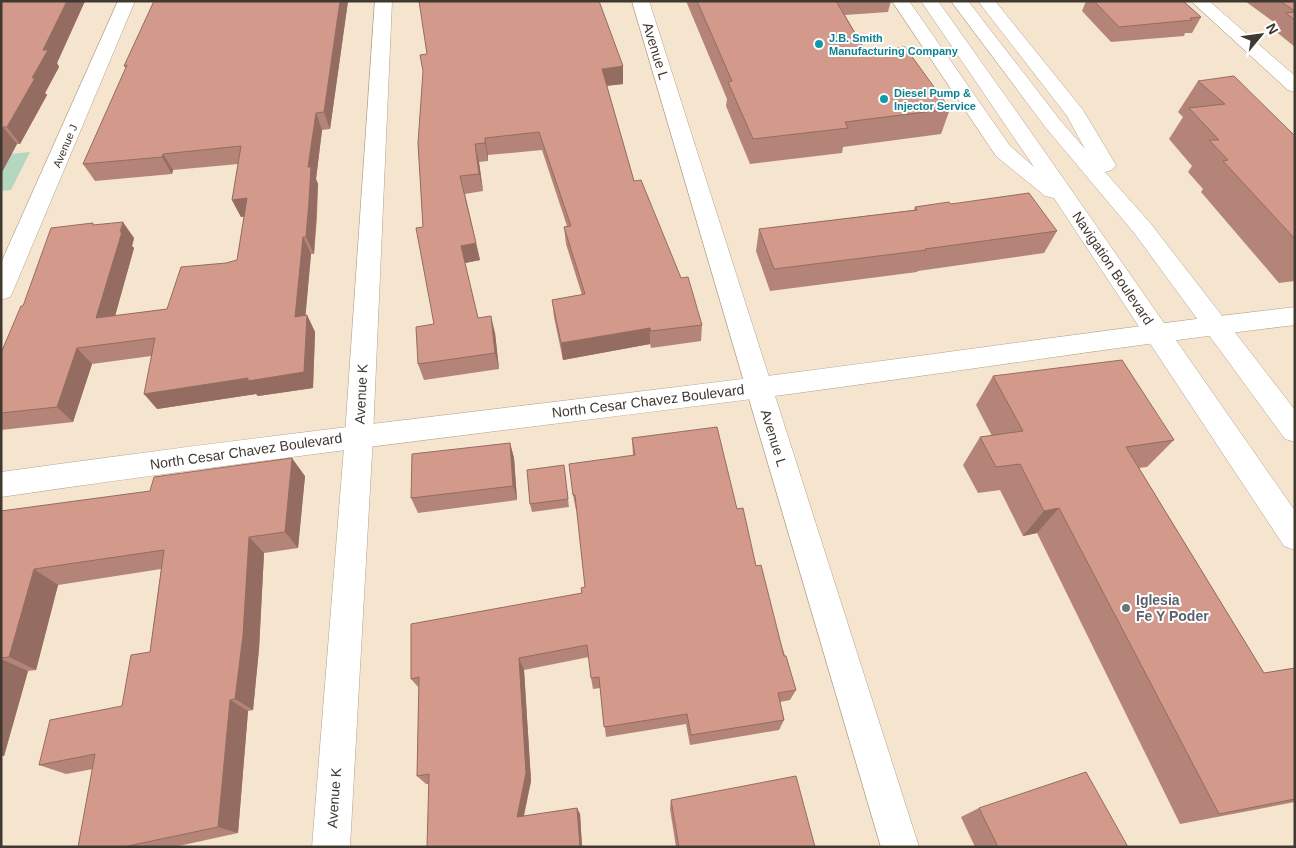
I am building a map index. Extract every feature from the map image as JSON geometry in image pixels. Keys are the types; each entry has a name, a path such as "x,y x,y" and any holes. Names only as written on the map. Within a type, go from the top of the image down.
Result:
{"street":[{"name":"Avenue J","path":"1,291 127,1"},
{"name":"Avenue K","path":"331,847 359,435 384,1"},
{"name":"Avenue L","path":"640,1 900,847"},
{"path":"900,1 1003,151 1022,168 1068,202"},
{"name":"Navigation Boulevard","path":"929,1 1295,536"},
{"path":"959,1 1054,124 1143,229 1295,431"},
{"path":"986,1 1076,114 1143,229"},
{"path":"1199,1 1295,86"},
{"name":"North Cesar Chavez Boulevard","path":"1,485 359,435 758,388 1215,325 1295,316"}],"green space":[{"path":"30,152 11,190 1,191 1,155"}],"building":[{"path":"1,1 67,1 43,50 48,50 32,78 35,78 7,127 3,127 1,131"},
{"path":"154,1 340,1 324,112 316,113 308,167 311,167 306,237 303,237 295,317 307,315 304,372 248,381 248,378 144,394 155,338 77,348 57,407 1,413 1,353 21,306 23,306 51,228 123,222 120,232 122,232 96,318 167,309 181,267 226,263 237,260 247,198 232,200 241,146 163,154 162,157 83,164 127,65 124,66"},
{"path":"419,1 599,1 623,66 602,69 634,181 641,180 681,278 688,277 702,325 651,331 650,328 561,343 552,300 585,294 564,227 571,226 539,132 485,138 485,143 475,144 479,174 460,176 476,243 461,246 478,318 491,316 495,353 418,364 416,327 434,324 416,228 423,227 418,143 423,71 420,55 427,54"},
{"path":"697,1 836,1 866,52 905,47 950,109 845,122 848,128 753,139 728,82 732,81"},
{"path":"1094,1 1183,1 1201,17 1190,18 1192,20 1119,27"},
{"path":"1280,1 1295,1 1295,11"},
{"path":"1295,12 1295,20 1286,13"},
{"path":"1234,76 1295,136 1295,239 1223,161 1228,160 1209,140 1219,140 1189,108 1225,104 1198,81"},
{"path":"1029,193 1057,231 774,269 759,229 917,210 915,207"},
{"name":"Iglesia Fe Y Poder","path":"1122,360 1174,440 1126,447 1264,673 1295,668 1295,799 1219,814 1059,508 1044,511 1020,464 996,467 980,437 1023,431 993,376"},
{"path":"717,427 737,509 743,508 756,566 761,565 784,656 786,656 796,690 778,693 784,720 691,735 687,714 604,727 599,677 591,678 587,645 519,658 526,773 517,817 577,808 580,847 427,847 429,774 417,776 419,677 411,679 411,624 582,593 581,588 585,587 575,495 573,495 569,464 635,455 632,438"},
{"path":"510,443 513,486 411,498 412,454"},
{"path":"292,458 285,532 249,537 243,635 235,699 230,700 218,827 123,847 78,847 95,754 39,765 50,720 122,706 131,655 150,652 164,550 34,569 9,657 1,658 1,511 150,491 154,477"},
{"path":"564,465 568,499 530,504 527,470"},
{"path":"1086,772 1128,847 998,847 979,808"},
{"path":"796,776 815,847 679,847 671,800"}],"place":[{"name":"J.B. Smith Manufacturing Company","path":"819,44"},
{"name":"Diesel Pump & Injector Service","path":"884,99"},
{"name":"Iglesia Fe Y Poder","path":"1126,608"}]}
